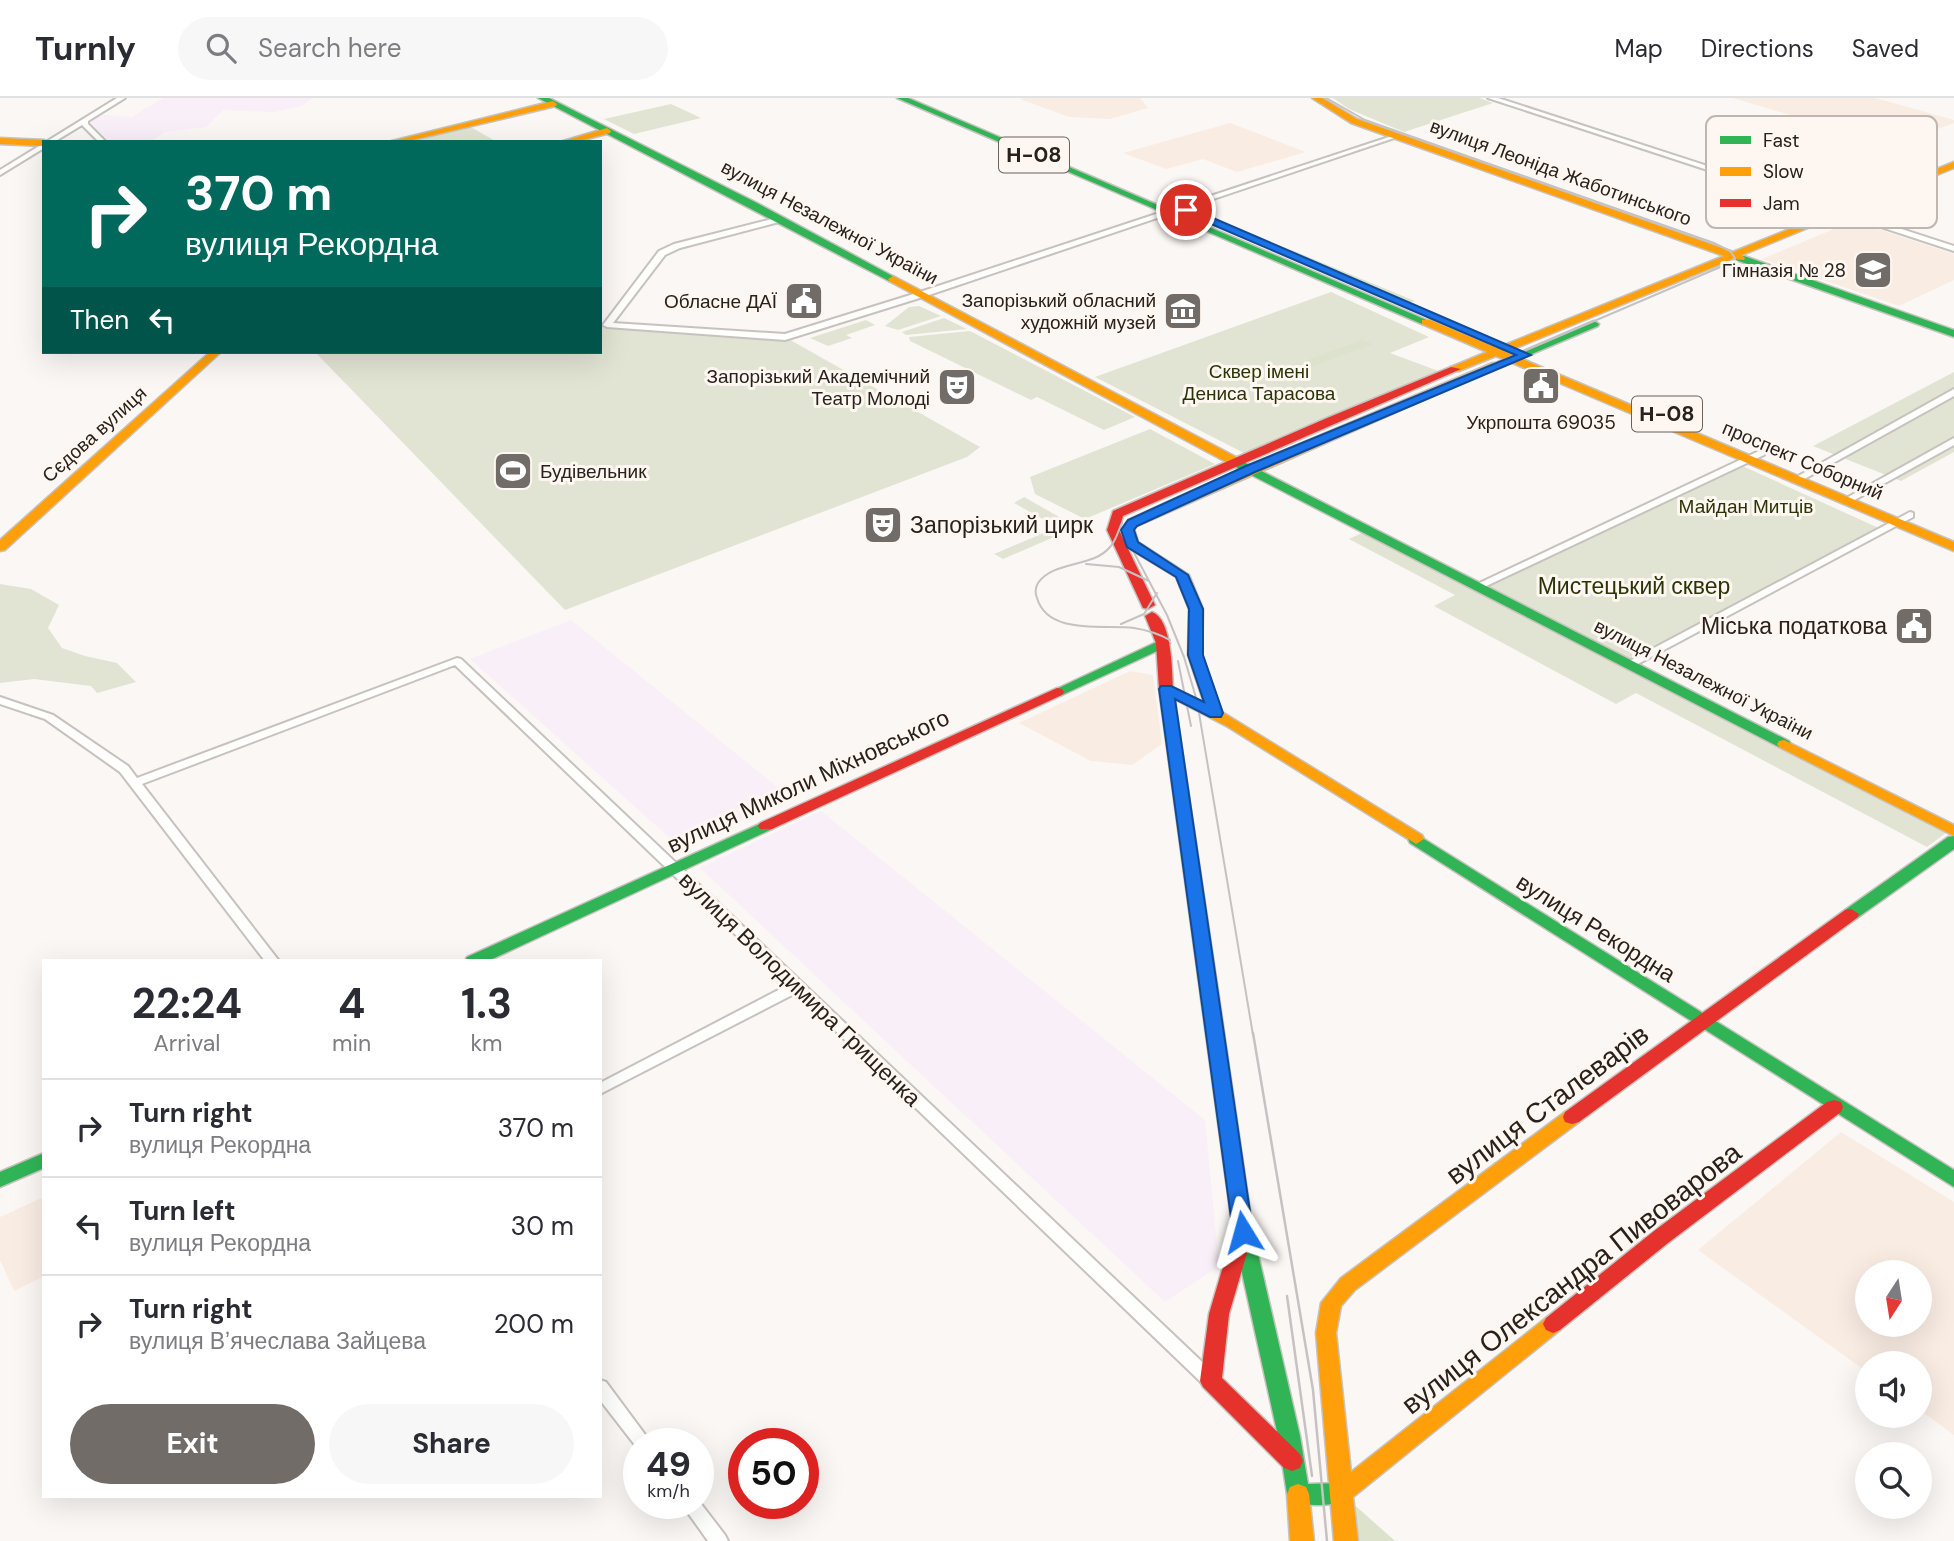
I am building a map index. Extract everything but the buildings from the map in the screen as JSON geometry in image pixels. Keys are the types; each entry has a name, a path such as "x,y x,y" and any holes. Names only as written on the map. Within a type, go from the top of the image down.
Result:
{"street":[{"path":"52,140 122,98"},
{"name":"проспект Соборний","path":"901,98 1174,209"},
{"name":"проспект Соборний","path":"914,98 1903,519 1954,547"},
{"name":"вулиця Леоніда Жаботинського","path":"1316,98 1354,121 1954,334"},
{"path":"1491,98 1706,168"},
{"path":"400,140 547,101"},
{"name":"вулиця Незалежної України","path":"547,101 780,219 1235,461 1954,831"},
{"path":"85,120 85,125 101,140"},
{"path":"572,140 607,131"},
{"path":"780,219 677,246 662,253 607,325 785,337 923,294 1397,136"},
{"path":"0,141 42,144"},
{"path":"0,173 42,145"},
{"path":"1937,174 1954,167"},
{"path":"1119,524 1132,523 1511,354 1807,228"},
{"path":"1889,228 1954,249"},
{"name":"Сєдова вулиця","path":"0,547 214,354"},
{"path":"1119,524 1235,461 1511,354"},
{"path":"1802,476 1954,392"},
{"path":"1853,498 1954,441"},
{"path":"1478,586 1755,456"},
{"path":"1630,664 1903,519"},
{"name":"проспект Соборний","path":"1903,519 1954,534"},
{"path":"1119,524 1163,643 1166,689 1243,1232 1289,1436 1302,1541"},
{"path":"1119,524 1132,544 1182,575 1196,609 1195,655 1215,713"},
{"name":"вулиця Миколи Міхновського","path":"477,959 1163,643"},
{"name":"вулиця Володимира Грищенка","path":"135,783 457,661 1211,1381"},
{"name":"вулиця Рекордна","path":"1166,689 1215,713 1358,801 1616,970 1702,1020 1834,1107 1954,1180"},
{"path":"0,700 49,718 124,769 270,959"},
{"name":"вулиця Сталеварів","path":"1346,1541 1326,1333 1331,1303 1348,1284 1702,1020 1954,841"},
{"path":"602,1088 797,986"},
{"name":"вулиця Олександра Пивоварова","path":"1341,1493 1661,1237 1834,1107"},
{"path":"0,1180 42,1161"},
{"path":"1243,1232 1219,1314 1211,1381 1292,1461"},
{"path":"602,1390 632,1428"},
{"path":"1298,1494 1341,1493"},
{"path":"702,1519 719,1541"}],"shaded area":[{"path":"163,98 313,98 301,106 274,112 223,110 206,127 164,132 154,140 109,140 89,122 102,115 132,117"},
{"path":"1140,98 1148,108 1110,119 1069,117 1020,99"},
{"path":"1733,98 1875,98 1954,120 1954,123 1937,129 1937,116 1793,116"},
{"path":"1230,123 1306,152 1237,172 1203,159 1166,169 1123,153"},
{"name":"Гімназія № 28","path":"1836,228 1874,228 1954,254 1954,280 1899,306 1762,259"},
{"path":"571,620 791,798 682,849 470,659"},
{"path":"1130,671 1153,675 1162,744 1132,765 1091,761 1019,723"},
{"path":"821,811 1205,1120 1219,1266 1165,1302 700,868"},
{"path":"1841,1132 1954,1202 1954,1435 1932,1419 1932,1351 1855,1351 1855,1363 1698,1250"},
{"path":"42,1198 42,1277 14,1291 0,1260 0,1217"}],"green space":[{"path":"1333,98 1479,98 1493,103 1404,132 1349,109"},
{"path":"671,104 701,118 634,134 604,119"},
{"path":"469,126 494,140 412,140"},
{"path":"1194,212 1415,301 1409,303"},
{"name":"Сквер імені Дениса Тарасова","path":"1331,292 1429,337 1390,353 1441,372 1244,453 1095,377"},
{"path":"919,306 941,316 898,330 885,326 909,307"},
{"path":"944,318 967,329 906,335 902,332"},
{"path":"866,320 875,325 846,335 852,338 828,346 810,338"},
{"path":"602,326 785,337 980,447 967,457 565,610 317,354 602,354"},
{"path":"970,331 1135,417 1104,430 1037,397 1031,400 910,341 909,337"},
{"path":"1361,340 1373,344 1279,379 1267,375"},
{"path":"1954,372 1954,452 1901,481 1813,446"},
{"path":"1150,429 1215,464 1085,519 1035,494 1030,477"},
{"name":"Мистецький сквер","path":"1738,464 1883,530 1630,664 1478,586"},
{"path":"1024,497 1077,527 1066,532 1014,503"},
{"path":"1366,531 1946,833 1927,847 1636,693 1616,704 1434,606 1455,595 1349,539"},
{"path":"1046,532 1054,537 1003,559 994,554"},
{"path":"0,584 31,589 59,605 48,628 62,648 117,663 136,682 97,693 91,686 34,679 0,683"},
{"path":"1341,1493 1395,1541 1346,1541"}],"tram line":[{"path":"1149,581 1122,530 1127,521 1725,265 1735,258 1730,251 1714,243 1365,120 1326,98"},
{"path":"1122,523 1114,542 1103,554 1045,576 1036,587 1037,598 1043,610 1065,623 1134,628 1153,632 1170,640"},
{"path":"1086,564 1119,567 1149,581"},
{"path":"1149,581 1156,594"},
{"path":"1121,624 1144,614 1156,594"},
{"path":"1156,594 1184,657 1197,701 1253,1035"},
{"path":"1178,661 1191,726"},
{"path":"1253,1033 1313,1390 1327,1541"},
{"path":"1287,1296 1312,1476"}],"traffic: fast":[{"path":"542,98 893,279"},
{"path":"901,98 1426,322"},
{"path":"1740,258 1954,334"},
{"path":"1497,365 1594,324"},
{"path":"1232,460 1784,744"},
{"path":"1057,692 1163,643"},
{"path":"477,959 766,826"},
{"path":"1416,839 1954,1180"},
{"path":"1851,914 1954,841"},
{"path":"1210,998 1243,1232 1289,1436 1298,1494 1341,1493"},
{"path":"0,1180 42,1161"}],"traffic: slow":[{"path":"1316,98 1354,121 1740,258"},
{"path":"400,140 553,104"},
{"path":"572,140 607,131"},
{"path":"0,141 42,143"},
{"path":"1937,172 1954,165"},
{"path":"1455,369 1800,228"},
{"path":"893,279 1232,460"},
{"path":"1426,322 1954,547"},
{"path":"0,547 214,354"},
{"path":"1128,529 1132,523 1251,469 1497,365"},
{"path":"1128,529 1132,544 1182,575 1196,609 1195,655 1215,714"},
{"path":"1166,689 1233,724 1416,839"},
{"path":"1784,744 1954,831"},
{"path":"1346,1541 1326,1333 1331,1303 1348,1284 1572,1117"},
{"path":"1341,1493 1553,1324"},
{"path":"1298,1494 1302,1541"}],"traffic: jam":[{"path":"1148,605 1113,530 1117,514 1455,369"},
{"path":"1152,616 1163,643 1166,689 1210,998"},
{"path":"766,826 1057,692"},
{"path":"1572,1117 1851,914"},
{"path":"1553,1324 1661,1237 1834,1107"},
{"path":"1242,1236 1219,1314 1211,1381 1292,1461"}],"place":[{"name":"Гімназія № 28","path":"1873,270"},
{"name":"Обласне ДАЇ","path":"804,301"},
{"name":"Запорізький обласний художній музей","path":"1183,311"},
{"name":"Укрпошта 69035","path":"1541,386"},
{"name":"Запорізький Академічний Театр Молоді","path":"957,387"},
{"name":"Будівельник","path":"513,471"},
{"name":"Запорізький цирк","path":"883,525"},
{"name":"Міська податкова","path":"1914,626"}],"route":[{"path":"1186,210 1525,355 1251,469 1132,523 1128,530 1132,544 1182,575 1196,609 1195,655 1215,713 1166,689 1243,1232"}],"park label":[{"name":"Майдан Митців","path":"1746,506"}]}
